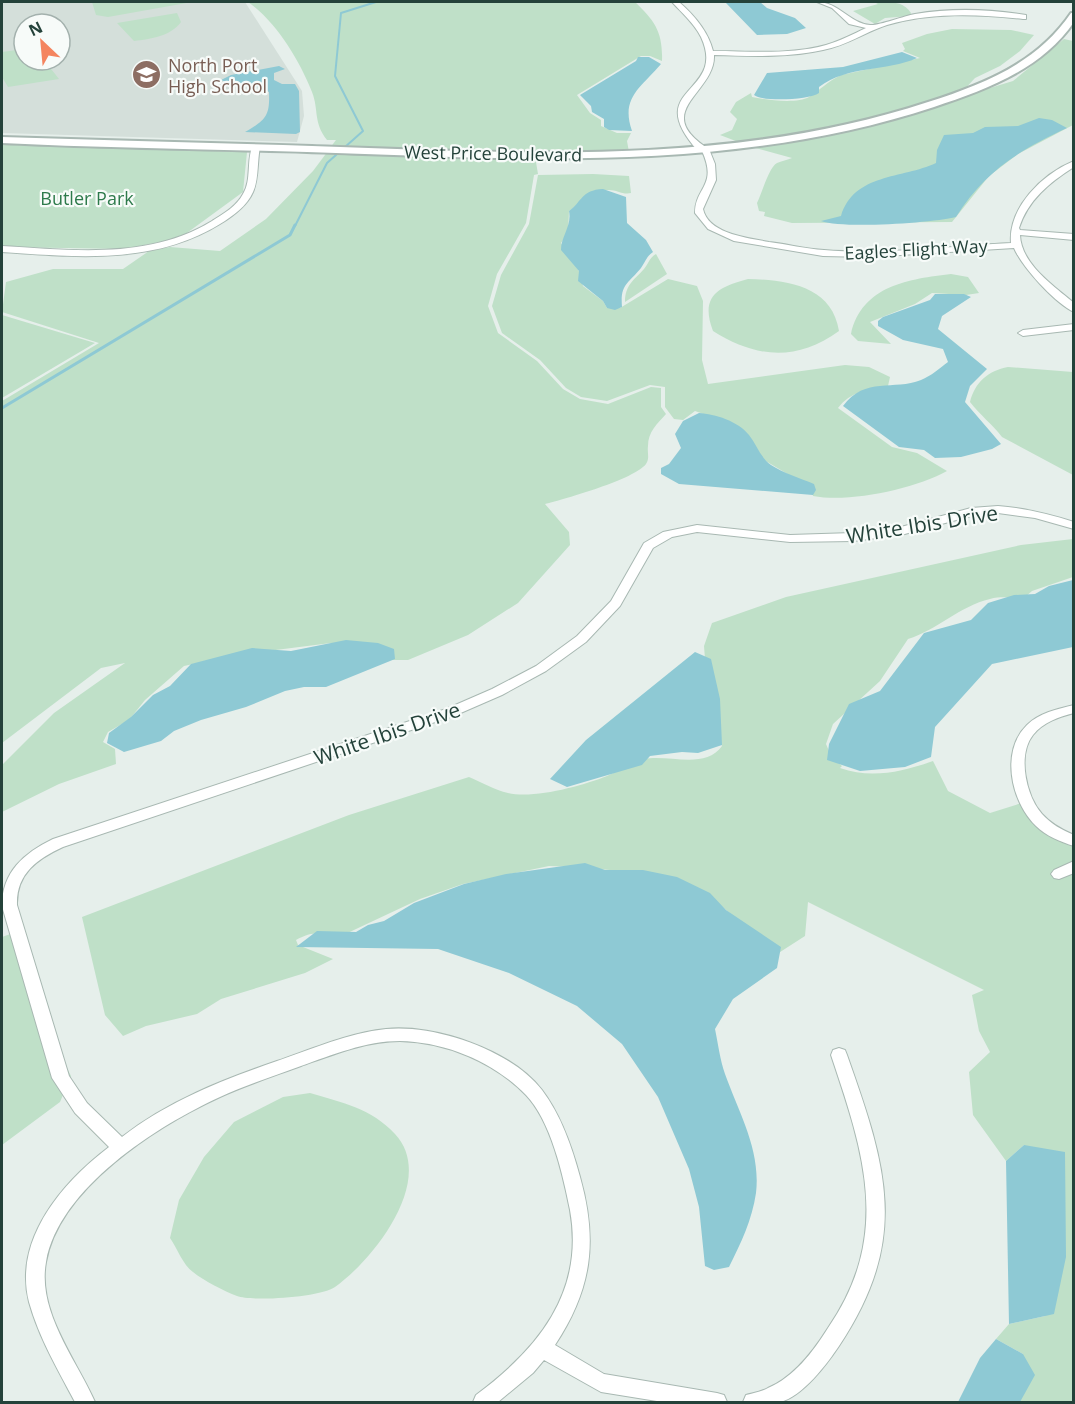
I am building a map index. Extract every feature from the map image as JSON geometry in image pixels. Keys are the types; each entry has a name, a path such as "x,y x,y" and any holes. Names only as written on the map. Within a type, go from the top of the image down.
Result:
{"street":[{"path":"675,2 699,25 710,52 769,54 808,51 839,44 873,28 918,16 976,13 1023,17"},
{"path":"820,2 834,7 852,21 873,28"},
{"path":"973,2 976,13"},
{"name":"West Price Boulevard","path":"2,140 601,155 701,149 793,138 862,124 924,107 976,88 1010,74 1034,59 1058,37 1069,13"},
{"name":"Eagles Flight Way","path":"710,52 707,75 685,100 681,111 682,123 710,163 712,177 710,188 699,206 701,216 716,230 742,241 845,254 1016,245"},
{"path":"2,249 123,252 158,248 188,239 208,229 245,199 251,188 251,163 256,147"},
{"path":"1074,163 1047,181 1029,200 1016,220 1014,232 1016,245 1030,266 1074,309"},
{"path":"1014,232 1074,237"},
{"path":"1023,333 1074,327"},
{"name":"White Ibis Drive","path":"122,1148 75,1101 61,1078 51,1051 8,899 13,879 31,858 58,843 433,718 501,691 546,665 584,636 617,601 648,547 667,535 705,529 782,538 852,537 903,530 979,511 1016,506 1074,526"},
{"path":"1074,709 1046,719 1029,731 1020,744 1017,757 1018,774 1033,813 1048,828 1074,841"},
{"path":"1059,874 1074,866"},
{"path":"85,1402 44,1317 37,1290 36,1263 44,1235 58,1208 76,1186 122,1148 165,1118 213,1092 356,1041 396,1035 423,1037 454,1045 492,1061 520,1079 543,1104 570,1174 578,1204 582,1243 577,1276 566,1311 544,1348 515,1378 483,1402"},
{"path":"753,1402 771,1398 791,1387 824,1352 854,1305 871,1256 877,1215 875,1172 866,1134 839,1055"},
{"path":"544,1348 601,1383 717,1402"}],"shaded area":[{"name":"North Port High School","path":"2,2 245,2 302,91 304,116 297,142 2,133"}],"green space":[{"path":"92,2 192,2 108,17 96,15"},
{"path":"248,2 635,2 653,21 661,42 662,61 650,56 641,56 577,95 590,113 601,120 601,126 617,133 631,133 627,141 629,152 515,153 330,148 336,140 327,140 323,134 312,92 293,54 268,20"},
{"path":"874,2 900,4 908,9 910,16 885,18 875,24 853,11 878,4"},
{"path":"177,13 181,22 177,27 166,34 147,39 134,41 117,23"},
{"path":"952,29 1011,30 1034,35 1020,51 1000,66 975,78 962,92 896,114 811,133 741,143 720,135 732,130 737,119 730,112 736,102 751,93 752,97 765,99 789,101 804,99 841,75 920,58 903,51 905,49 902,43 927,34"},
{"path":"1064,39 1073,41 1073,125 1018,154 989,176 952,222 792,223 764,216 765,212 759,211 757,203 774,165 792,158 748,146 874,123 1013,81"},
{"path":"12,51 12,72 53,72 59,79 8,87 2,77 2,52"},
{"name":"Butler Park","path":"2,144 247,152 243,192 180,238 124,249 2,247"},
{"path":"328,151 535,156 538,174 534,175 526,223 497,274 488,306 498,333 537,361 563,389 580,399 608,404 651,387 661,388 661,407 666,414 654,428 648,441 647,462 639,470 614,482 545,504 569,532 570,545 518,603 468,635 408,660 390,660 331,643 235,655 184,666 145,700 129,720 108,732 103,742 115,749 116,764 59,784 2,812 2,765 54,713 125,663 101,668 2,743 2,401 99,343 2,312 6,282 53,269 123,269 149,251 170,247 220,251 266,219 313,171"},
{"path":"538,175 629,176 631,193 607,190 594,192 586,197 569,211 568,233 561,243 579,271 583,286 603,301 607,308 620,308 668,279 697,286 703,301 702,360 708,384 845,365 869,367 890,377 888,386 854,395 838,408 892,447 917,453 947,471 933,478 882,493 845,498 813,496 811,488 764,460 712,417 695,411 683,420 674,419 665,407 665,387 650,385 607,401 581,397 566,388 540,360 502,333 492,306 501,275 529,224"},
{"path":"656,254 667,274 625,302 631,283"},
{"path":"951,274 968,277 979,293 966,295 932,293 915,304 870,322 891,344 858,341 851,334 857,318 877,295 904,282"},
{"path":"748,279 778,281 806,288 827,304 835,316 839,331 807,348 776,353 745,347 713,331 709,310 714,295 728,286"},
{"path":"2,315 95,343 2,398"},
{"path":"1008,367 1073,372 1073,475 1002,437 970,402 983,378 994,371"},
{"path":"1073,539 1073,577 1032,591 1024,598 998,598 979,602 908,639 880,681 833,724 826,744 832,758 842,766 840,768 863,773 886,773 933,761 948,791 990,813 1028,801 1038,816 1073,842 1073,1402 1014,1402 1023,1354 996,1339 1009,1324 1045,1316 1024,1145 1006,1161 973,1115 969,1072 990,1052 979,1031 972,995 984,990 808,902 805,936 777,954 718,903 642,873 549,866 463,884 420,899 339,937 317,933 302,937 296,940 298,945 333,959 305,973 221,999 197,1014 146,1026 123,1036 105,1015 82,917 349,815 469,777 503,792 544,793 585,784 644,759 686,760 706,757 715,753 722,746 706,672 704,646 712,623 786,597 1021,545"},
{"path":"24,929 50,1035 71,1076 60,1102 2,1145 2,937"},
{"path":"310,1093 366,1112 395,1134 406,1152 409,1173 405,1195 395,1217 367,1258 335,1287 327,1291 287,1298 258,1299 237,1296 203,1279 189,1269 183,1261 170,1238 179,1200 204,1157 234,1122 283,1097"}],"water":[{"path":"725,2 760,2 767,8 795,18 806,28 787,34 757,35"},
{"path":"902,52 917,58 842,75 819,87 819,93 814,95 796,99 767,99 754,95 767,73 843,67"},
{"path":"638,57 649,57 661,64 640,86 631,101 629,119 632,131 609,130 604,127 604,119 592,112 591,106 580,95 636,61"},
{"path":"279,66 285,69 274,73 274,80 282,84 295,84 299,91 300,132 296,134 245,132 258,124 265,116 269,107 269,92 257,87 221,80 231,75"},
{"path":"1039,118 1052,120 1067,128 1033,145 1004,164 979,187 956,217 887,224 848,225 821,221 841,216 847,202 868,185 936,163 937,150 944,135 973,133 985,127 1018,126"},
{"path":"603,189 626,197 627,223 646,240 653,252 626,285 622,293 622,307 615,310 607,308 603,301 578,281 579,271 561,250 569,221 569,211 586,194"},
{"path":"935,294 964,294 971,297 942,316 938,329 987,369 970,386 965,402 1001,444 992,449 961,457 935,458 924,450 899,447 843,406 852,397 870,387 921,380 948,362 943,349 903,340 878,326 878,321 883,317 930,300"},
{"path":"699,413 719,417 739,426 749,435 767,462 786,473 814,484 816,490 813,495 679,484 661,474 661,468 669,464 681,448 675,434 683,421"},
{"path":"1073,580 1073,647 992,664 935,727 931,757 905,767 860,771 827,760 829,744 849,704 880,691 924,633 971,620 988,603 1014,595 1035,594 1049,586"},
{"path":"346,640 378,643 394,649 395,659 326,687 304,687 285,691 246,707 201,720 174,731 161,741 124,752 107,743 109,733 131,717 153,695 170,686 191,664 252,648 291,651"},
{"path":"695,652 711,659 720,699 722,745 698,753 682,752 650,756 642,765 567,787 550,779 586,740"},
{"path":"585,863 605,870 643,870 677,877 710,893 726,910 781,947 777,968 733,999 715,1029 723,1069 748,1132 757,1177 752,1213 729,1267 714,1270 705,1266 699,1207 689,1169 658,1097 622,1044 577,1006 509,973 438,949 296,947 317,931 356,932 368,925 384,921 414,903 464,884 506,874"},
{"path":"1024,1145 1065,1152 1066,1257 1054,1314 1009,1324 1006,1161"},
{"path":"996,1339 1023,1354 1035,1375 1020,1402 958,1402 980,1358"}],"waterway":[{"path":"295,226 327,163 363,131 335,76 341,13 376,2"},
{"path":"2,408 290,235 295,225"}],"place":[{"name":"North Port High School","path":"147,75"}]}
